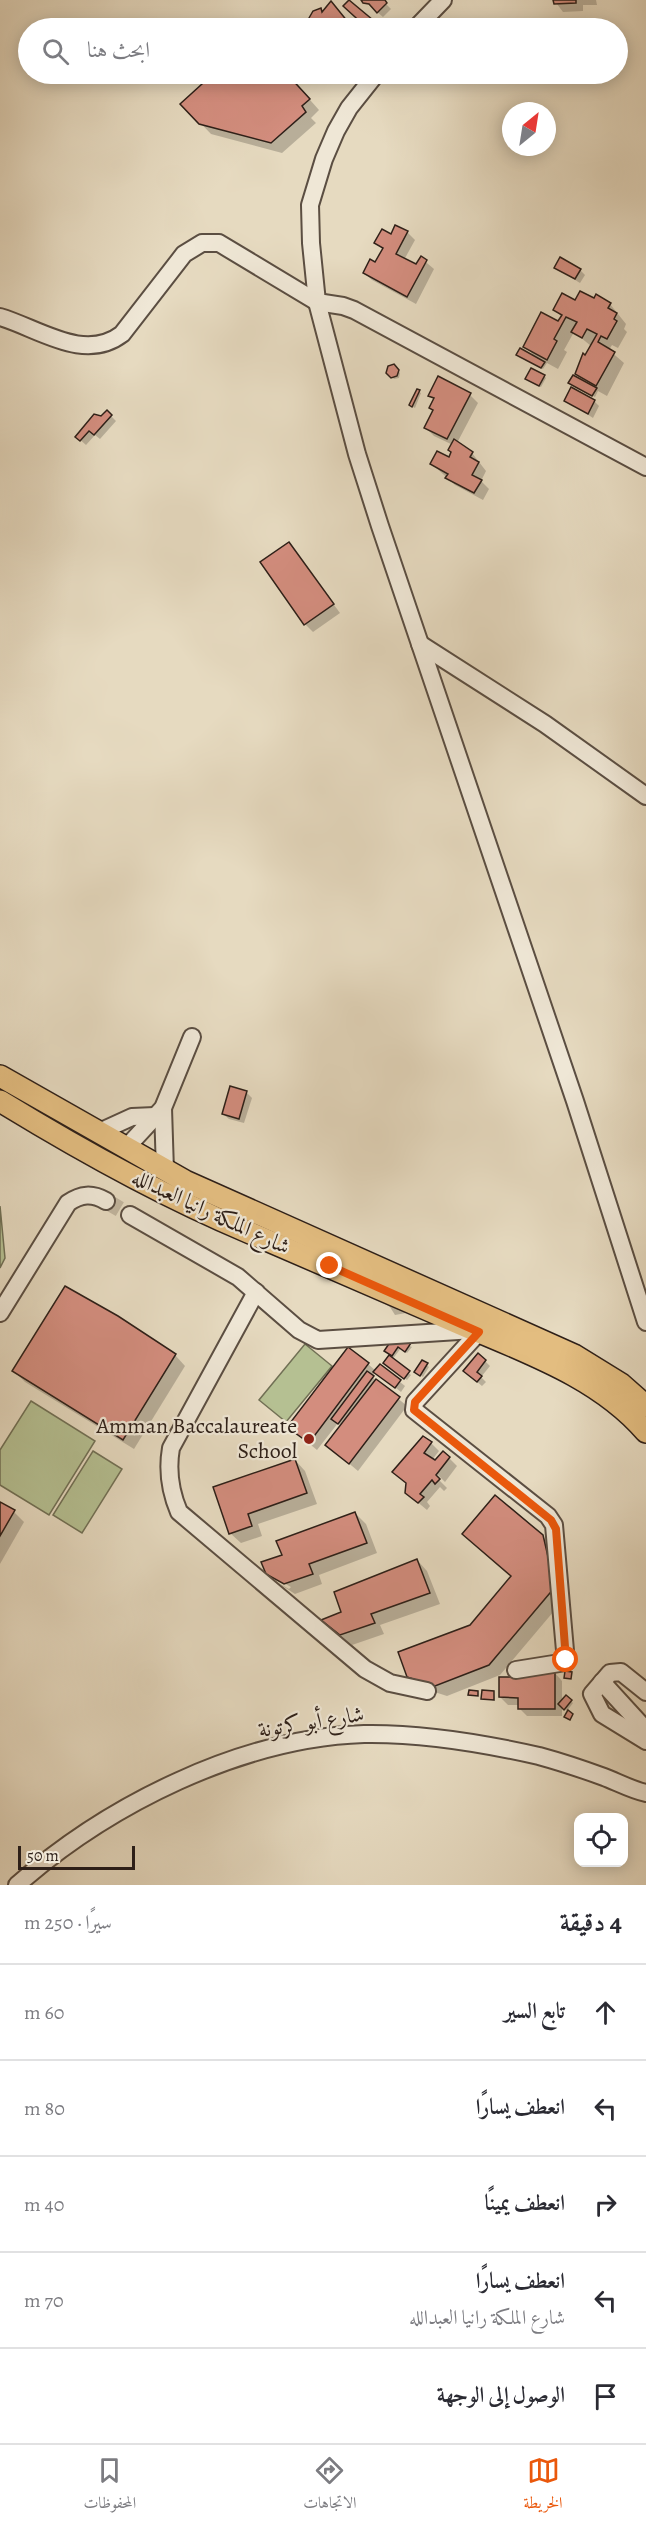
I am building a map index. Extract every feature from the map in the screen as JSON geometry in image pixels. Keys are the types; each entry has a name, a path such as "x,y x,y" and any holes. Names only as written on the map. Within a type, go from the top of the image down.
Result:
{"main road":[{"name":"شارع الملكة رانيا العبدالله","path":"0,1076 165,1171 370,1266 550,1344 621,1384 646,1406"},
{"name":"شارع الملكة رانيا العبدالله","path":"0,1101 89,1154 193,1208 563,1371 606,1394 646,1432"}],"street":[{"path":"426,18 443,0"},
{"path":"368,84 340,123 315,183 310,205 317,302 357,454 571,1090 646,1322"},
{"path":"0,317 74,344 101,345 113,341 122,334 183,254 202,243 211,242 235,251 317,302 354,310 646,467"},
{"path":"420,644 546,724 646,795"},
{"path":"125,1149 159,1112 192,1037"},
{"path":"97,1133 132,1117 159,1112"},
{"path":"159,1112 165,1171"},
{"path":"0,1313 68,1203 85,1195 97,1196 106,1201"},
{"path":"130,1215 231,1273 299,1330 318,1340 476,1331"},
{"path":"256,1292 171,1449 168,1470 174,1502 179,1512 365,1670 390,1683 427,1691"},
{"path":"476,1331 415,1402 414,1410 548,1516 554,1525 566,1662 516,1670"},
{"path":"646,1692 621,1672 610,1673 592,1694 602,1714 646,1741"},
{"path":"602,1682 646,1730"},
{"name":"شارع أبو كرتونة","path":"17,1885 75,1840 109,1818 187,1777 249,1755 337,1736 381,1734 413,1736 502,1749 566,1764 644,1794"}],"green space":[{"path":"0,1206 5,1258 0,1268"},
{"path":"305,1344 332,1366 286,1422 259,1400"},
{"path":"31,1401 95,1441 49,1515 0,1485 0,1450"},
{"path":"93,1451 122,1469 82,1533 53,1515"}],"building":[{"path":"349,0 371,18 356,18 343,6"},
{"path":"361,0 385,0 387,3 377,13 369,4"},
{"path":"553,0 576,0 576,3 554,4"},
{"path":"331,1 345,18 309,18 313,11 321,8 322,12"},
{"path":"202,84 296,84 310,99 302,106 306,112 271,143 199,124 180,104"},
{"path":"395,225 408,231 396,254 416,264 421,256 427,260 407,297 363,273 370,259 375,262 383,248 374,243 382,229 391,234"},
{"path":"560,257 581,269 575,279 554,268"},
{"path":"580,291 594,298 596,294 611,303 608,308 617,313 614,319 617,321 607,339 601,336 598,342 615,352 596,386 575,374 583,353 585,355 597,334 587,329 582,338 571,332 577,322 566,317 554,339 557,341 547,360 523,347 541,312 558,321 562,315 553,310 562,293 575,300"},
{"path":"520,348 545,362 541,368 516,355"},
{"path":"394,364 399,370 397,376 391,378 386,373 388,366"},
{"path":"531,368 545,375 539,386 525,379"},
{"path":"573,375 597,388 592,396 568,383"},
{"path":"438,376 471,393 447,439 424,428 433,410 429,408 434,398 428,396"},
{"path":"571,387 595,400 588,414 564,401"},
{"path":"417,389 420,390 412,407 409,405"},
{"path":"107,410 112,415 94,435 89,431 80,441 75,437 94,414 101,416"},
{"path":"454,439 473,452 470,457 479,462 472,475 482,480 474,493 445,478 448,474 430,464 437,451 449,457 451,452 448,450"},
{"path":"289,542 334,604 304,625 260,562"},
{"path":"230,1086 247,1091 239,1119 222,1114"},
{"path":"65,1286 118,1316 176,1354 123,1440 12,1371"},
{"path":"401,1336 411,1343 405,1352 398,1347 392,1356 384,1351 393,1338"},
{"path":"348,1347 369,1363 309,1443 287,1427"},
{"path":"478,1353 486,1360 477,1372 482,1376 477,1382 463,1371"},
{"path":"389,1355 410,1371 404,1379 383,1363"},
{"path":"422,1360 428,1363 420,1376 414,1372"},
{"path":"380,1364 401,1380 395,1388 373,1372"},
{"path":"367,1371 374,1376 338,1424 331,1419"},
{"path":"376,1379 400,1397 349,1464 325,1445"},
{"path":"423,1436 432,1442 424,1453 435,1460 443,1451 450,1457 436,1475 440,1479 435,1484 432,1480 420,1494 424,1497 418,1503 405,1493 406,1483 392,1472"},
{"path":"295,1459 307,1493 248,1514 252,1526 229,1534 213,1487"},
{"path":"495,1495 543,1535 555,1587 489,1665 435,1686 407,1677 398,1652 470,1625 511,1576 462,1534"},
{"path":"0,1502 15,1510 0,1536"},
{"path":"355,1512 367,1543 309,1564 313,1574 284,1584 266,1574 261,1562 282,1555 276,1541"},
{"path":"417,1559 430,1593 371,1614 375,1623 340,1635 321,1620 341,1612 334,1592"},
{"path":"524,1671 555,1671 555,1709 518,1709 518,1698 499,1697 499,1677 524,1677"},
{"path":"565,1671 572,1672 571,1679 564,1678"},
{"path":"469,1690 478,1691 478,1696 468,1695"},
{"path":"482,1690 494,1691 494,1700 481,1699"},
{"path":"566,1695 572,1700 564,1710 558,1704"},
{"path":"568,1710 573,1714 570,1720 564,1717"}],"tunnel":[{"path":"106,1201 130,1215"}],"place":[{"name":"Amman Baccalaureate School","path":"309,1439"}],"route":[{"path":"330,1266 479,1332 452,1365 415,1402 414,1410 551,1520 556,1529 566,1660"}]}
